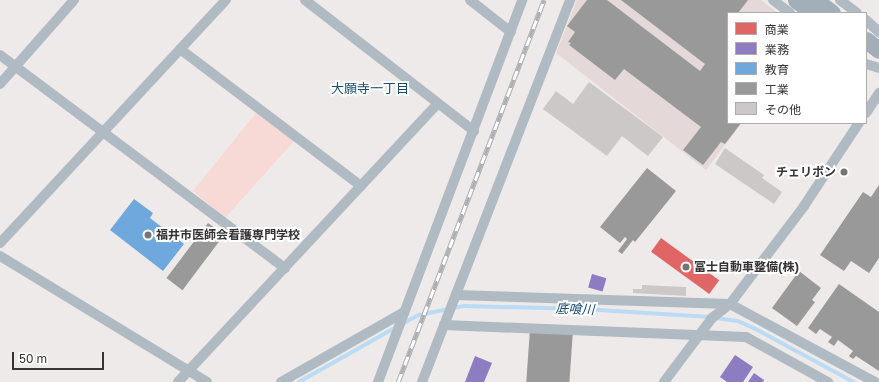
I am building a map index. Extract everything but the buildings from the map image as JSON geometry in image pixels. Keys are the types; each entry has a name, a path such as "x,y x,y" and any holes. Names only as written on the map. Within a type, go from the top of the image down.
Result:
{"highway":[{"path":"796,0 813,12"},
{"path":"815,0 831,12"},
{"path":"867,41 879,50"},
{"path":"867,52 879,61"}],"street":[{"path":"0,84 74,0"},
{"path":"0,243 226,0"},
{"path":"305,0 474,131"},
{"path":"470,0 511,32"},
{"path":"378,382 474,131 522,0"},
{"path":"422,382 570,0"},
{"path":"773,0 789,12"},
{"path":"840,0 856,12"},
{"path":"867,21 879,32"},
{"path":"180,49 360,186"},
{"path":"0,55 285,268"},
{"path":"867,64 879,68"},
{"path":"867,111 879,93"},
{"path":"178,382 438,103"},
{"path":"664,382 712,318 730,304 804,206 858,124"},
{"path":"0,256 190,370 207,382"},
{"path":"456,294 730,304 875,382"},
{"path":"281,382 404,312"},
{"path":"444,325 746,337 828,382"}],"shaded area":[{"path":"577,0 761,0 777,12 727,12 727,124 741,124 706,170 556,53"},
{"path":"259,109 297,138 225,218 193,191"}],"waterway":[{"name":"底喰川","path":"402,324 419,315 464,306 583,309 710,317"},
{"name":"底喰川","path":"716,318 738,321 754,328 854,382"},
{"name":"底喰川","path":"299,382 395,328"}],"railway":[{"path":"398,382 544,0"}],"place":[{"name":"チェリボン","path":"844,172"},
{"name":"福井市医師会看護専門学校","path":"148,235"},
{"name":"冨士自動車整備(株)","path":"686,267"}],"district":[{"name":"大願寺一丁目","path":"370,88"}]}
